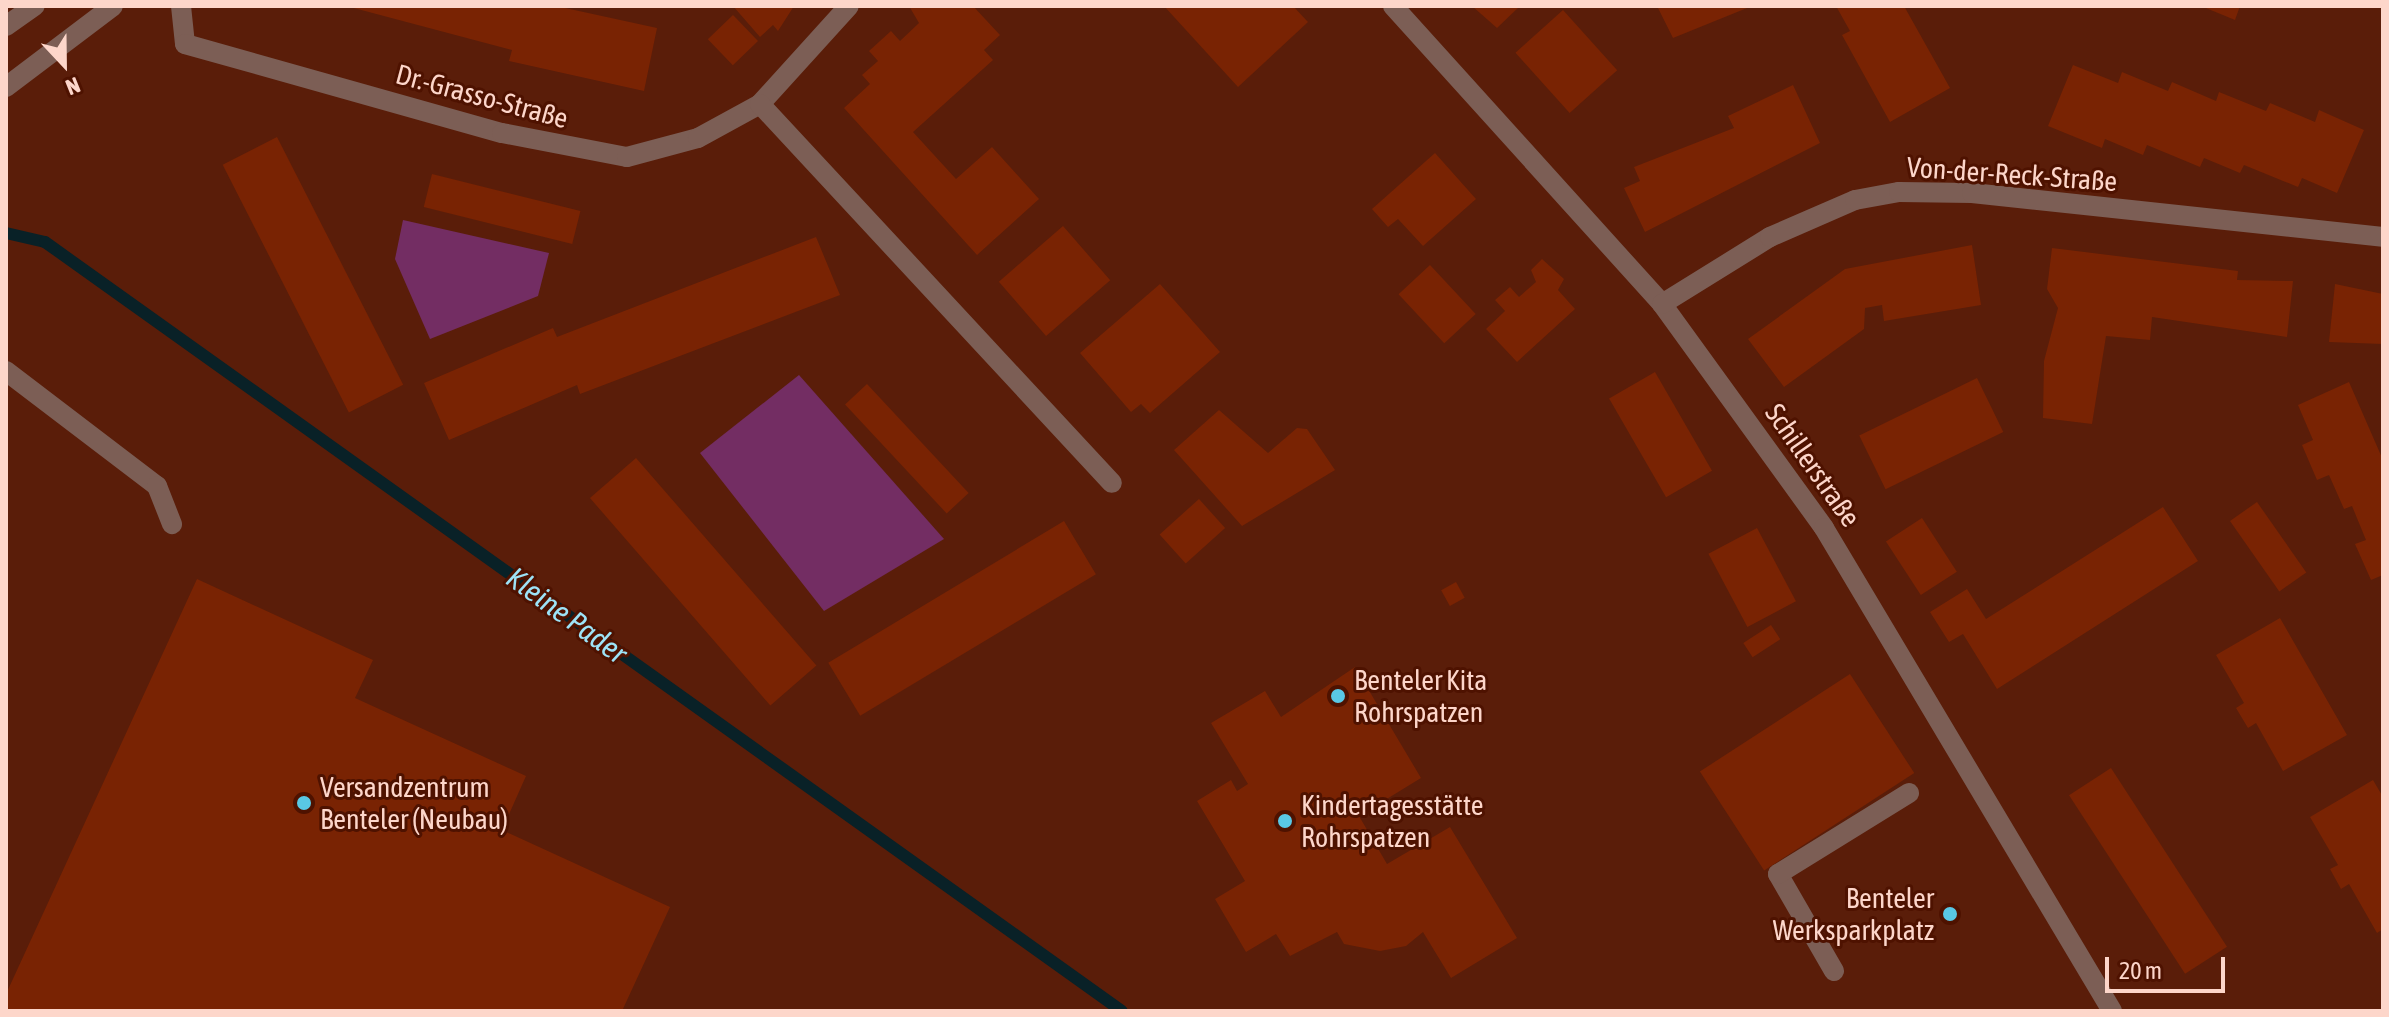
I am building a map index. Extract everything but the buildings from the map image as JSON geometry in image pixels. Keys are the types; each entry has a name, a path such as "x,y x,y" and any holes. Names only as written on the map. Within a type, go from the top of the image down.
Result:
{"street":[{"path":"6,26 35,6"},
{"path":"6,87 113,6"},
{"name":"Dr.-Grasso-Straße","path":"181,6 185,44 602,155 673,147 760,104 849,6"},
{"name":"Schillerstraße","path":"1393,6 1662,304 1855,575 2112,1011"},
{"path":"760,104 1112,483"},
{"name":"Von-der-Reck-Straße","path":"1662,304 1770,237 1855,200 1899,192 1972,193 2383,237"},
{"path":"6,371 157,486 172,524"},
{"path":"1834,971 1778,874 1909,793"}],"shaded area":[{"path":"403,220 549,253 538,296 430,339 395,259"},
{"path":"799,375 944,539 824,611 700,453"}],"waterway":[{"name":"Kleine Pader","path":"6,233 45,242 1122,1011"}],"place":[{"name":"Benteler Kita Rohrspatzen","path":"1338,696"},
{"name":"Versandzentrum Benteler (Neubau)","path":"304,803"},
{"name":"Kindertagesstätte Rohrspatzen","path":"1285,821"},
{"name":"Benteler Werksparkplatz","path":"1950,914"}]}
